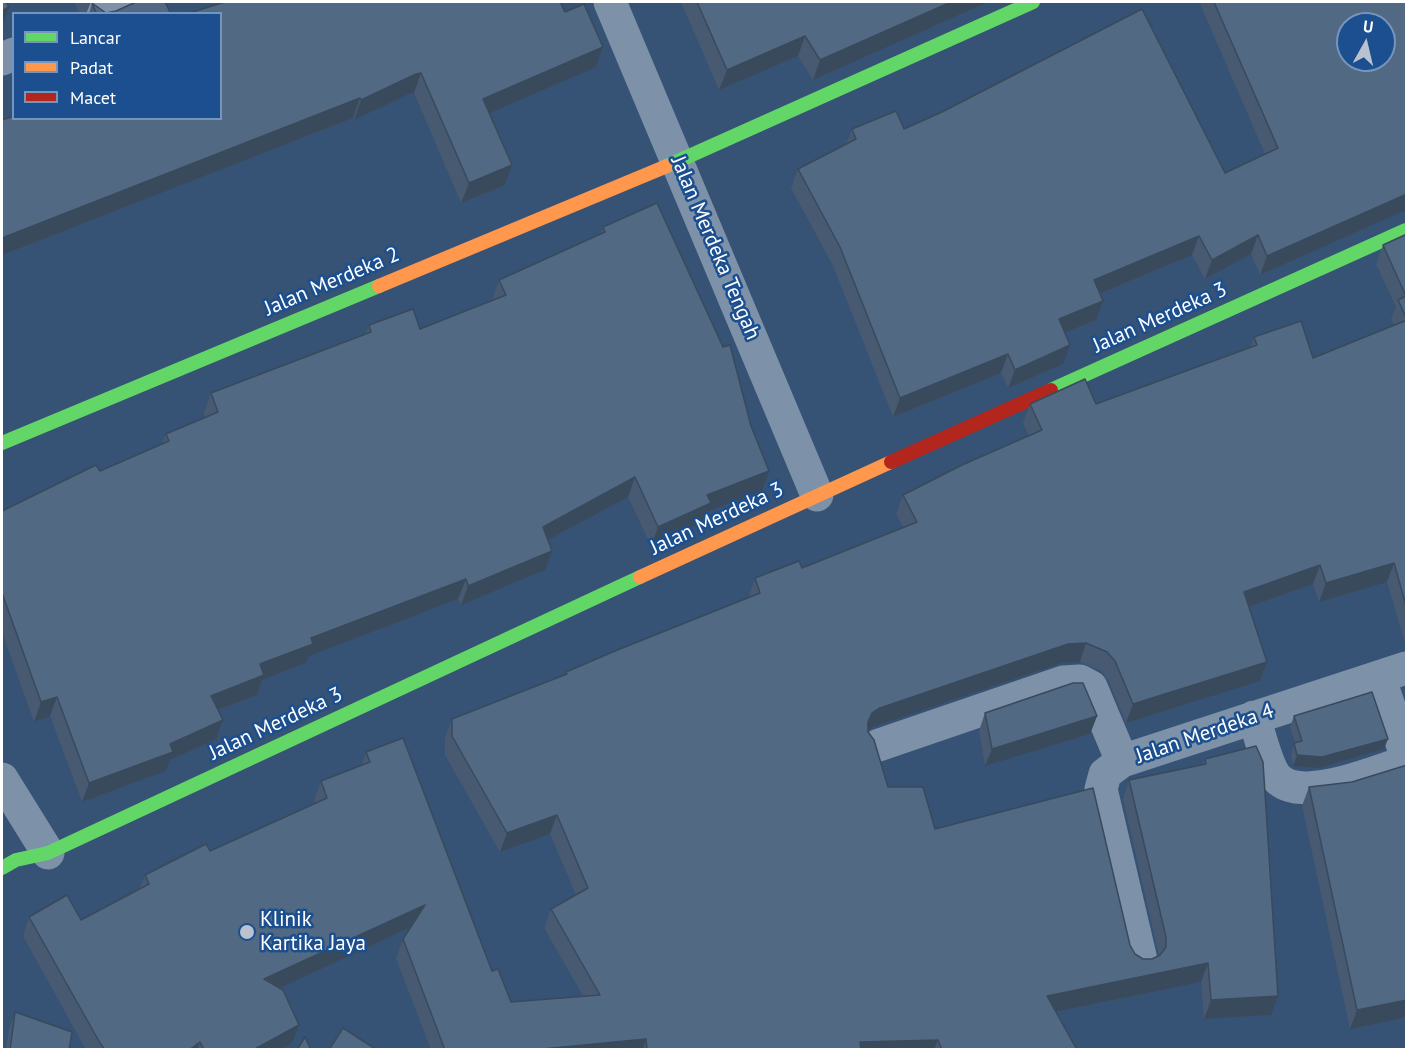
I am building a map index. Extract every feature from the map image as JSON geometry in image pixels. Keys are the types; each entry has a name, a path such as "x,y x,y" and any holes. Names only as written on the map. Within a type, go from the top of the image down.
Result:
{"street":[{"path":"105,12 126,2"},
{"name":"Jalan Merdeka Tengah","path":"610,2 679,160 818,495"},
{"name":"Jalan Merdeka 2","path":"2,443 679,160 1033,2"},
{"name":"Jalan Merdeka 3","path":"2,868 16,860 48,853 818,495 1407,230"},
{"path":"1393,673 1407,755"},
{"name":"Jalan Merdeka 4","path":"879,745 1063,682 1076,681 1090,687 1122,761 1393,673"},
{"path":"1254,717 1274,772 1282,782 1292,786 1319,788 1407,762"},
{"path":"1122,761 1105,774 1101,789 1141,960"},
{"path":"2,779 48,853"}],"building":[{"path":"2,2 6,2 9,7 2,11"},
{"path":"136,2 165,2 170,12 111,12"},
{"path":"225,2 560,2 565,12 584,4 603,47 483,99 512,165 469,183 421,73 361,100 360,98 2,238 2,120 12,117 12,120 222,120 222,12 192,12"},
{"path":"697,2 951,2 820,60 805,36 727,70"},
{"path":"1214,2 1407,2 1407,194 1267,256 1258,235 1212,260 1199,236 1094,280 1103,301 1059,319 1070,345 1015,370 1008,354 900,398 840,247 798,169 856,139 852,129 896,111 904,129 942,112 1142,9 1225,173 1278,148"},
{"path":"92,3 105,12 96,12"},
{"path":"657,203 723,347 730,345 751,426 769,471 707,495 711,503 658,527 635,477 543,527 552,551 468,586 466,579 311,638 313,644 260,664 264,675 211,696 223,720 170,744 173,752 89,783 57,697 41,702 2,593 2,511 96,465 100,471 169,441 166,434 218,412 211,393 371,332 369,325 413,309 420,329 506,295 499,280 605,232 603,227"},
{"path":"1407,234 1407,319 1398,300 1406,296 1383,245"},
{"path":"1407,320 1407,609 1394,563 1326,583 1320,565 1244,592 1267,662 1133,704 1115,661 1107,652 1086,643 1068,644 880,708 872,713 868,722 868,732 874,740 888,787 923,787 935,829 1093,788 1130,945 1135,954 1143,959 1152,959 1160,955 1166,947 1166,937 1129,780 1206,764 1205,759 1256,746 1263,762 1278,996 1211,1000 1208,963 1047,996 1077,1050 942,1050 938,1040 860,1042 861,1050 647,1050 646,1039 532,1050 445,1050 403,939 425,905 264,979 283,990 299,1025 253,1050 204,1050 200,1042 189,1050 105,1050 29,917 67,895 81,920 149,884 145,875 206,844 210,851 327,798 321,781 370,762 366,752 403,738 492,971 498,969 511,1002 600,995 551,909 588,888 557,815 507,833 452,736 452,719 567,674 566,672 615,651 760,593 755,578 799,561 802,568 917,522 903,495 962,465 1042,430 1030,404 1085,379 1096,404 1257,345 1254,337 1301,321 1313,358"},
{"path":"1073,683 1083,683 1097,716 992,749 985,713"},
{"path":"1372,692 1388,739 1322,757 1297,755 1294,743 1302,741 1294,716"},
{"path":"1407,765 1407,1000 1357,1010 1309,787 1352,782"},
{"path":"15,1012 72,1032 69,1050 10,1050"},
{"path":"343,1028 377,1050 329,1050"},
{"path":"305,1037 311,1050 297,1050"}],"traffic: fast":[{"path":"667,166 1033,2"},
{"path":"1051,390 1406,230"},
{"path":"2,443 379,286"},
{"path":"2,868 16,860 48,853 640,577"}],"traffic: slow":[{"path":"379,286 667,166"},
{"path":"640,577 891,462"}],"traffic: jam":[{"path":"891,462 1051,390"}],"place":[{"name":"Klinik Kartika Jaya","path":"247,932"}]}
